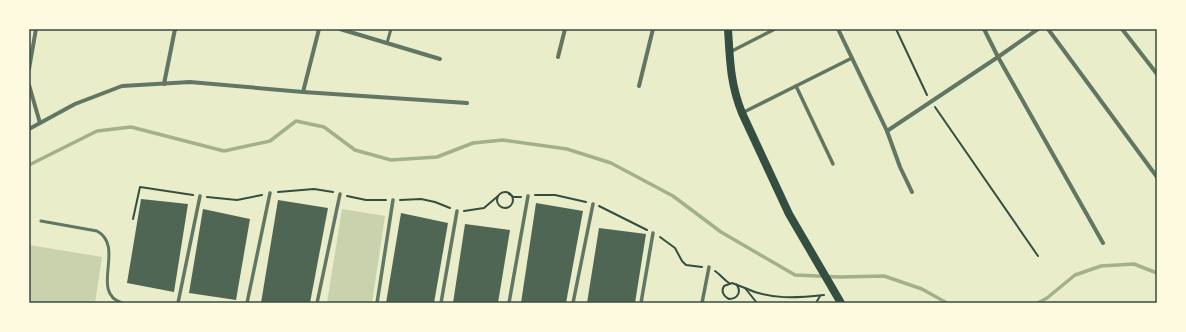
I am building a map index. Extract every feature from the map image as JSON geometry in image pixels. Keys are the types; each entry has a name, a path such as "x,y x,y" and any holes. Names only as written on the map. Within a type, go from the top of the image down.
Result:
{"main road":[{"path":"728,29 730,73 736,99 789,214 841,303"}],"street":[{"path":"29,69 36,29"},
{"path":"164,84 175,29"},
{"path":"303,92 319,29"},
{"path":"340,29 440,59"},
{"path":"558,57 565,29"},
{"path":"639,86 653,29"},
{"path":"730,52 776,29"},
{"path":"838,29 887,131 900,167 912,192"},
{"path":"984,29 998,57 1103,243"},
{"path":"887,131 1038,29"},
{"path":"1048,29 1157,177"},
{"path":"1122,29 1157,74"},
{"path":"742,113 852,58"},
{"path":"29,129 75,104 122,86 190,82 303,92 467,103"},
{"path":"29,85 40,123"},
{"path":"796,86 833,164"},
{"path":"247,303 270,193"},
{"path":"317,303 340,194"},
{"path":"178,303 200,196"},
{"path":"509,303 528,196"},
{"path":"377,303 393,200"},
{"path":"573,303 593,204"},
{"path":"441,303 457,211"},
{"path":"641,303 653,233"},
{"path":"702,303 709,267"}],"lane":[{"path":"387,43 391,29"},
{"path":"40,221 98,231 104,235 108,240 109,248 107,285 113,298 122,303"}],"path":[{"path":"896,29 930,101 1038,256"},
{"path":"133,219 140,187 237,200 270,193 314,189 366,200 421,199 435,202 457,211 469,211 484,208 504,193 518,198 534,194 555,195 605,208 653,233 675,248 686,265 709,267 729,283 736,284 755,293 796,298 834,293"},
{"path":"498,196 497,201 499,206 502,208 508,208 512,204 509,194"},
{"path":"729,283 724,286 723,291 724,296 729,299 738,295 739,289 736,284"},
{"path":"745,288 757,303"},
{"path":"816,303 820,296"}],"green space":[{"path":"342,209 385,216 372,303 327,303"},
{"path":"29,245 102,257 95,303 29,303"}],"building":[{"path":"141,199 188,204 174,292 127,283"},
{"path":"278,200 328,208 310,303 261,303"},
{"path":"536,203 583,211 566,303 521,303"},
{"path":"203,209 250,219 236,300 189,293"},
{"path":"401,213 448,223 434,303 386,303"},
{"path":"465,224 510,230 498,303 453,303"},
{"path":"599,228 646,234 635,303 587,303"}],"waterway":[{"path":"29,165 97,131 131,127 224,151 270,141 296,121 324,127 355,150 391,160 437,157 473,143 503,140 567,149 611,163 673,196 721,232 795,275 840,277 884,276 922,289 947,303"},
{"path":"1038,303 1047,298 1075,275 1101,266 1134,264 1157,273"}]}
